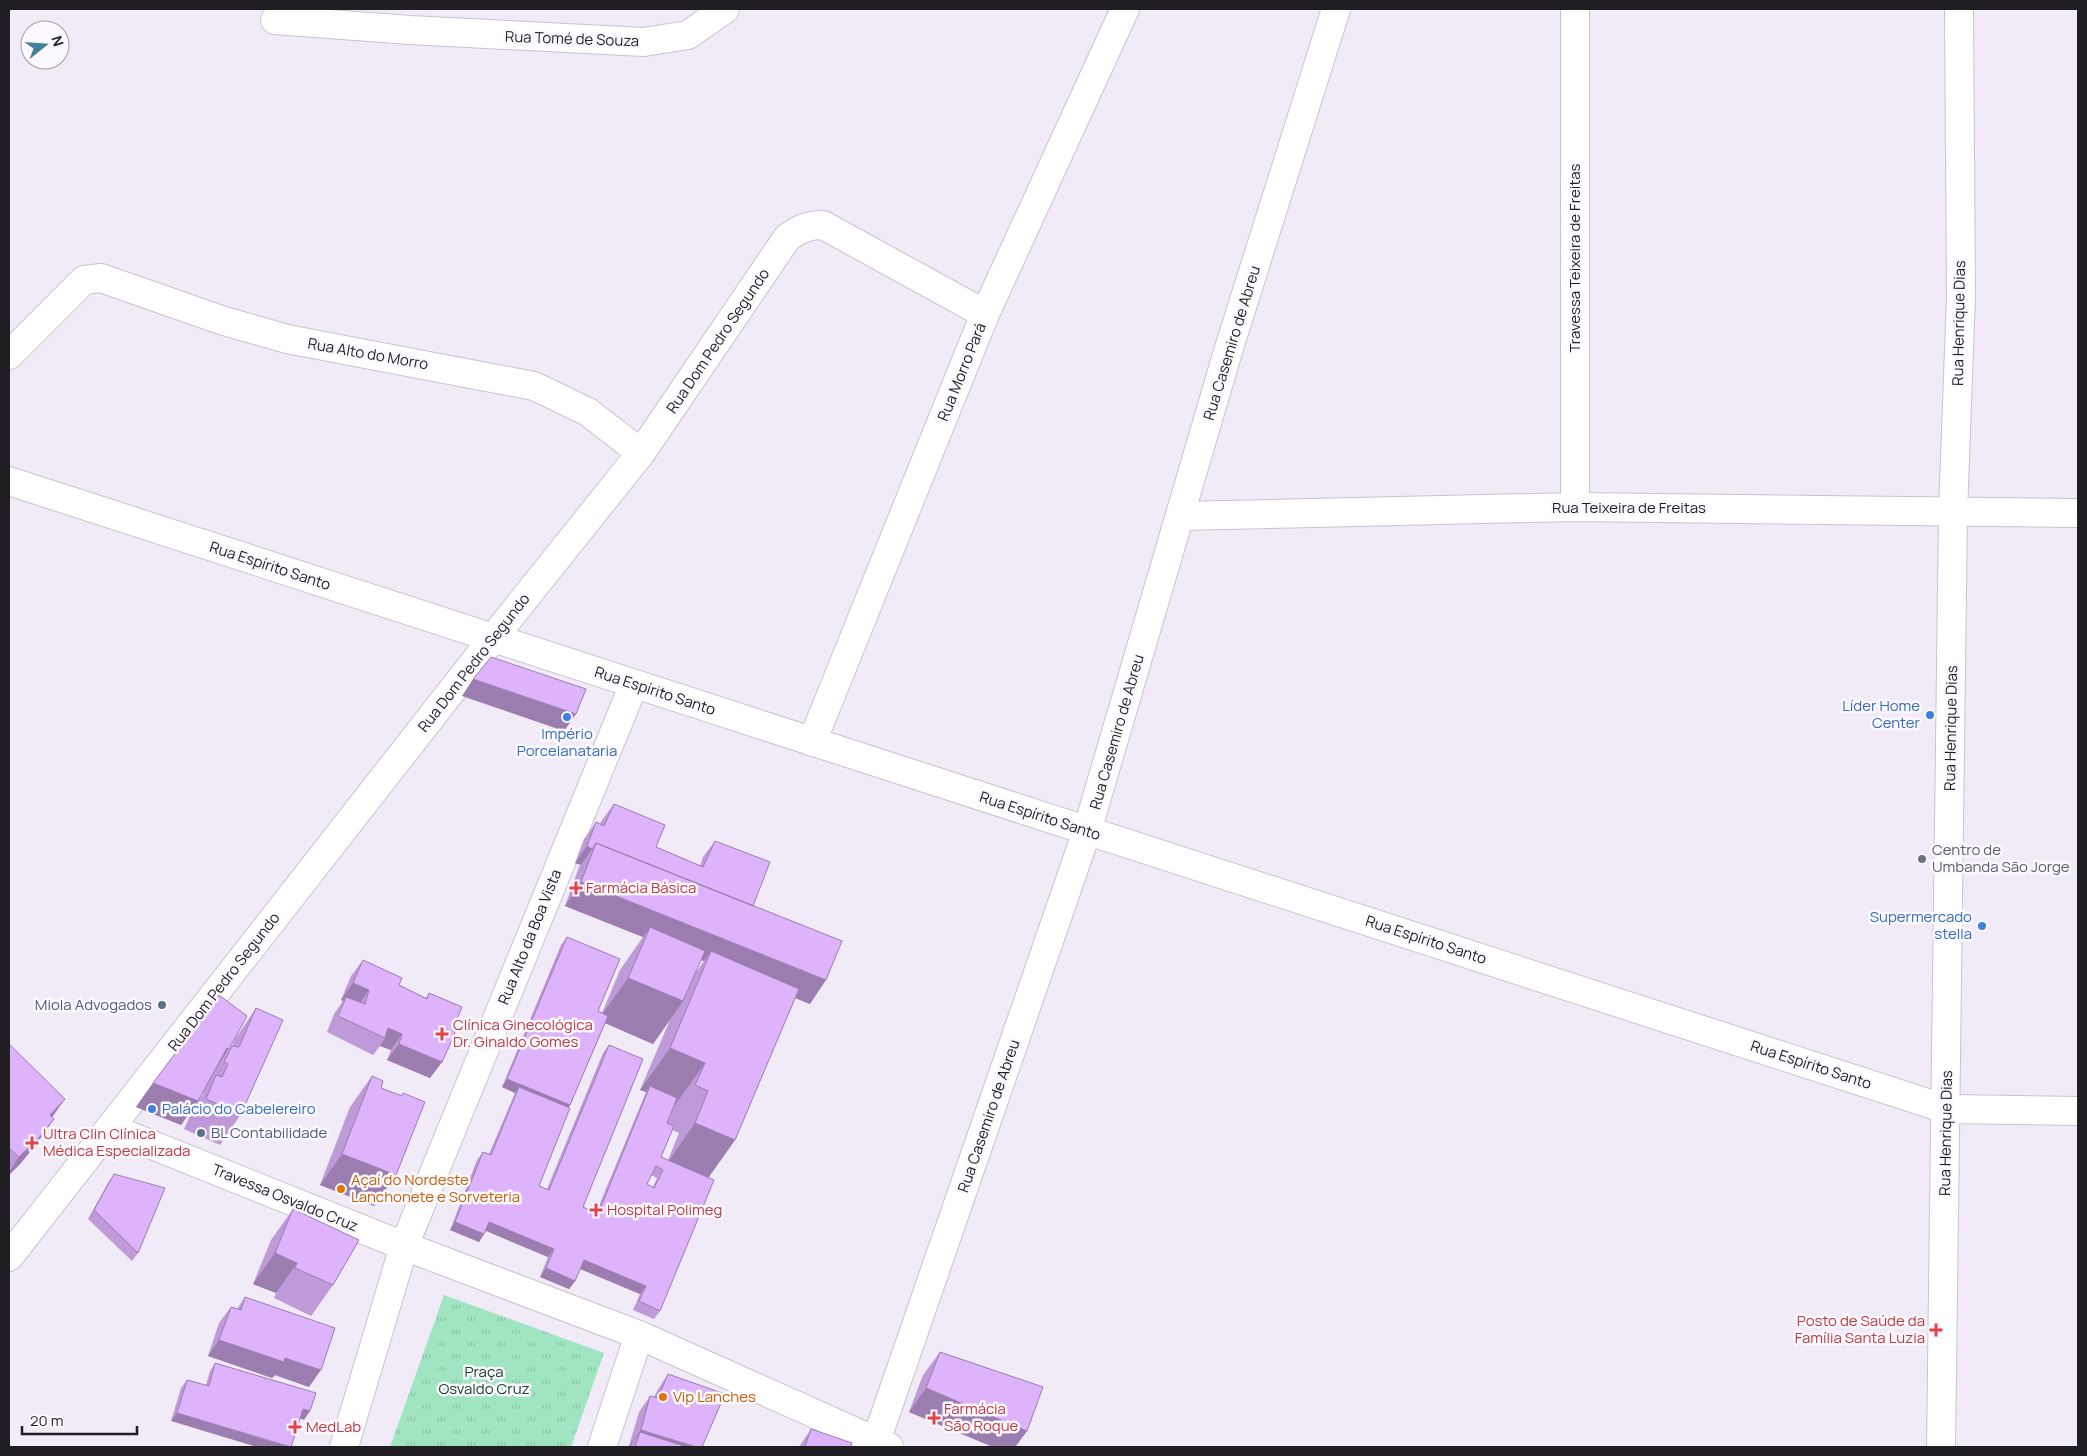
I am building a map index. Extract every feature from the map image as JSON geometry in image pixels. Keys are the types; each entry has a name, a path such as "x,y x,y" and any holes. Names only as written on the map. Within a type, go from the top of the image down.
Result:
{"street":[{"name":"Rua Tomé de Souza","path":"275,20 410,20 644,42 688,35 725,9"},
{"name":"Rua Morro Pará","path":"812,742 985,314 1125,9"},
{"name":"Rua Casemiro de Abreu","path":"880,1445 1087,831 1229,348 1336,9"},
{"name":"Travessa Teixeira de Freitas","path":"1575,9 1575,506"},
{"name":"Rua Henrique Dias","path":"1941,1447 1954,512 1960,296 1959,9"},
{"name":"Rua Dom Pedro Segundo","path":"9,1256 493,638 641,453 787,238 804,227 824,225 985,314"},
{"name":"Rua Alto do Morro","path":"9,355 84,280 101,278 221,320 287,339 534,386 588,412 641,453"},
{"name":"Rua Espírito Santo","path":"9,482 1946,1109 2078,1111"},
{"name":"Rua Teixeira de Freitas","path":"1180,516 1575,506 2078,513"},
{"name":"Rua Alto da Boa Vista","path":"404,1246 634,684"},
{"name":"Travessa Osvaldo Cruz","path":"110,1128 404,1246"},
{"path":"344,1447 404,1246 639,1335 880,1445"},
{"path":"602,1447 639,1335"}],"green space":[{"name":"Praça Osvaldo Cruz","path":"444,1295 604,1353 571,1447 390,1447"}],"building":[{"path":"491,657 586,689 576,714 473,679"},
{"path":"614,804 665,825 656,847 703,867 715,841 770,862 753,906 596,843 592,849 587,846 596,822 604,826"},
{"path":"596,843 842,941 826,980 581,882"},
{"path":"650,927 705,951 683,1001 628,978"},
{"path":"567,937 620,959 598,1011 608,1016 570,1105 507,1079"},
{"path":"711,951 799,989 735,1140 695,1123 708,1091 695,1085 705,1063 670,1048"},
{"path":"363,960 402,978 399,985 427,999 429,993 462,1007 453,1028 455,1034 442,1062 399,1044 402,1034 388,1028 385,1038 338,1016 346,997 365,1004 369,990 353,983"},
{"path":"219,995 247,1016 198,1101 153,1083"},
{"path":"256,1008 283,1020 241,1114 206,1099 216,1075 222,1077 228,1064 224,1062 232,1046 239,1047"},
{"path":"9,1044 65,1099 50,1115 54,1119 38,1139 19,1157 9,1148"},
{"path":"609,1045 643,1059 583,1207 598,1214 650,1086 677,1098 667,1123 674,1126 661,1157 714,1180 660,1311 639,1301 646,1286 584,1260 575,1281 546,1268 554,1249 489,1222 484,1234 455,1222 483,1152 491,1155 519,1087 570,1108 539,1186 549,1190","holes":["656,1166 663,1170 654,1188 647,1184"]},
{"path":"372,1076 383,1081 381,1088 402,1096 403,1093 425,1102 396,1175 342,1154"},
{"path":"114,1174 165,1188 138,1253 94,1210"},
{"path":"293,1209 359,1240 333,1285 295,1268 297,1263 275,1253"},
{"path":"245,1297 335,1328 321,1370 285,1358 284,1362 219,1340 231,1307 241,1310"},
{"path":"940,1352 1043,1387 1027,1431 926,1388"},
{"path":"215,1363 316,1393 310,1411 303,1409 291,1447 177,1413 187,1380 209,1386"},
{"path":"668,1374 725,1394 702,1447 696,1447 641,1430 650,1396 658,1398"},
{"path":"811,1429 852,1443 851,1447 805,1447"},
{"path":"640,1432 687,1447 635,1447"}],"place":[{"name":"Líder Home Center","path":"1930,715"},
{"name":"Império Porcelanataria","path":"567,717"},
{"name":"Centro de Umbanda São Jorge","path":"1922,859"},
{"name":"Farmácia Básica","path":"576,888"},
{"name":"Supermercado stella","path":"1982,926"},
{"name":"Miola Advogados","path":"162,1005"},
{"name":"Clínica Ginecológica Dr. Ginaldo Gomes","path":"442,1034"},
{"name":"Palácio do Cabelereiro","path":"152,1109"},
{"name":"BL Contabilidade","path":"201,1133"},
{"name":"Ultra Clin Clínica Médica Especializada","path":"32,1143"},
{"name":"Açaí do Nordeste Lanchonete e Sorveteria","path":"341,1189"},
{"name":"Hospital Polimeg","path":"596,1210"},
{"name":"Posto de Saúde da Família Santa Luzia","path":"1936,1330"},
{"name":"Vip Lanches","path":"663,1397"},
{"name":"Farmácia São Roque","path":"934,1418"},
{"name":"MedLab","path":"295,1427"}]}
